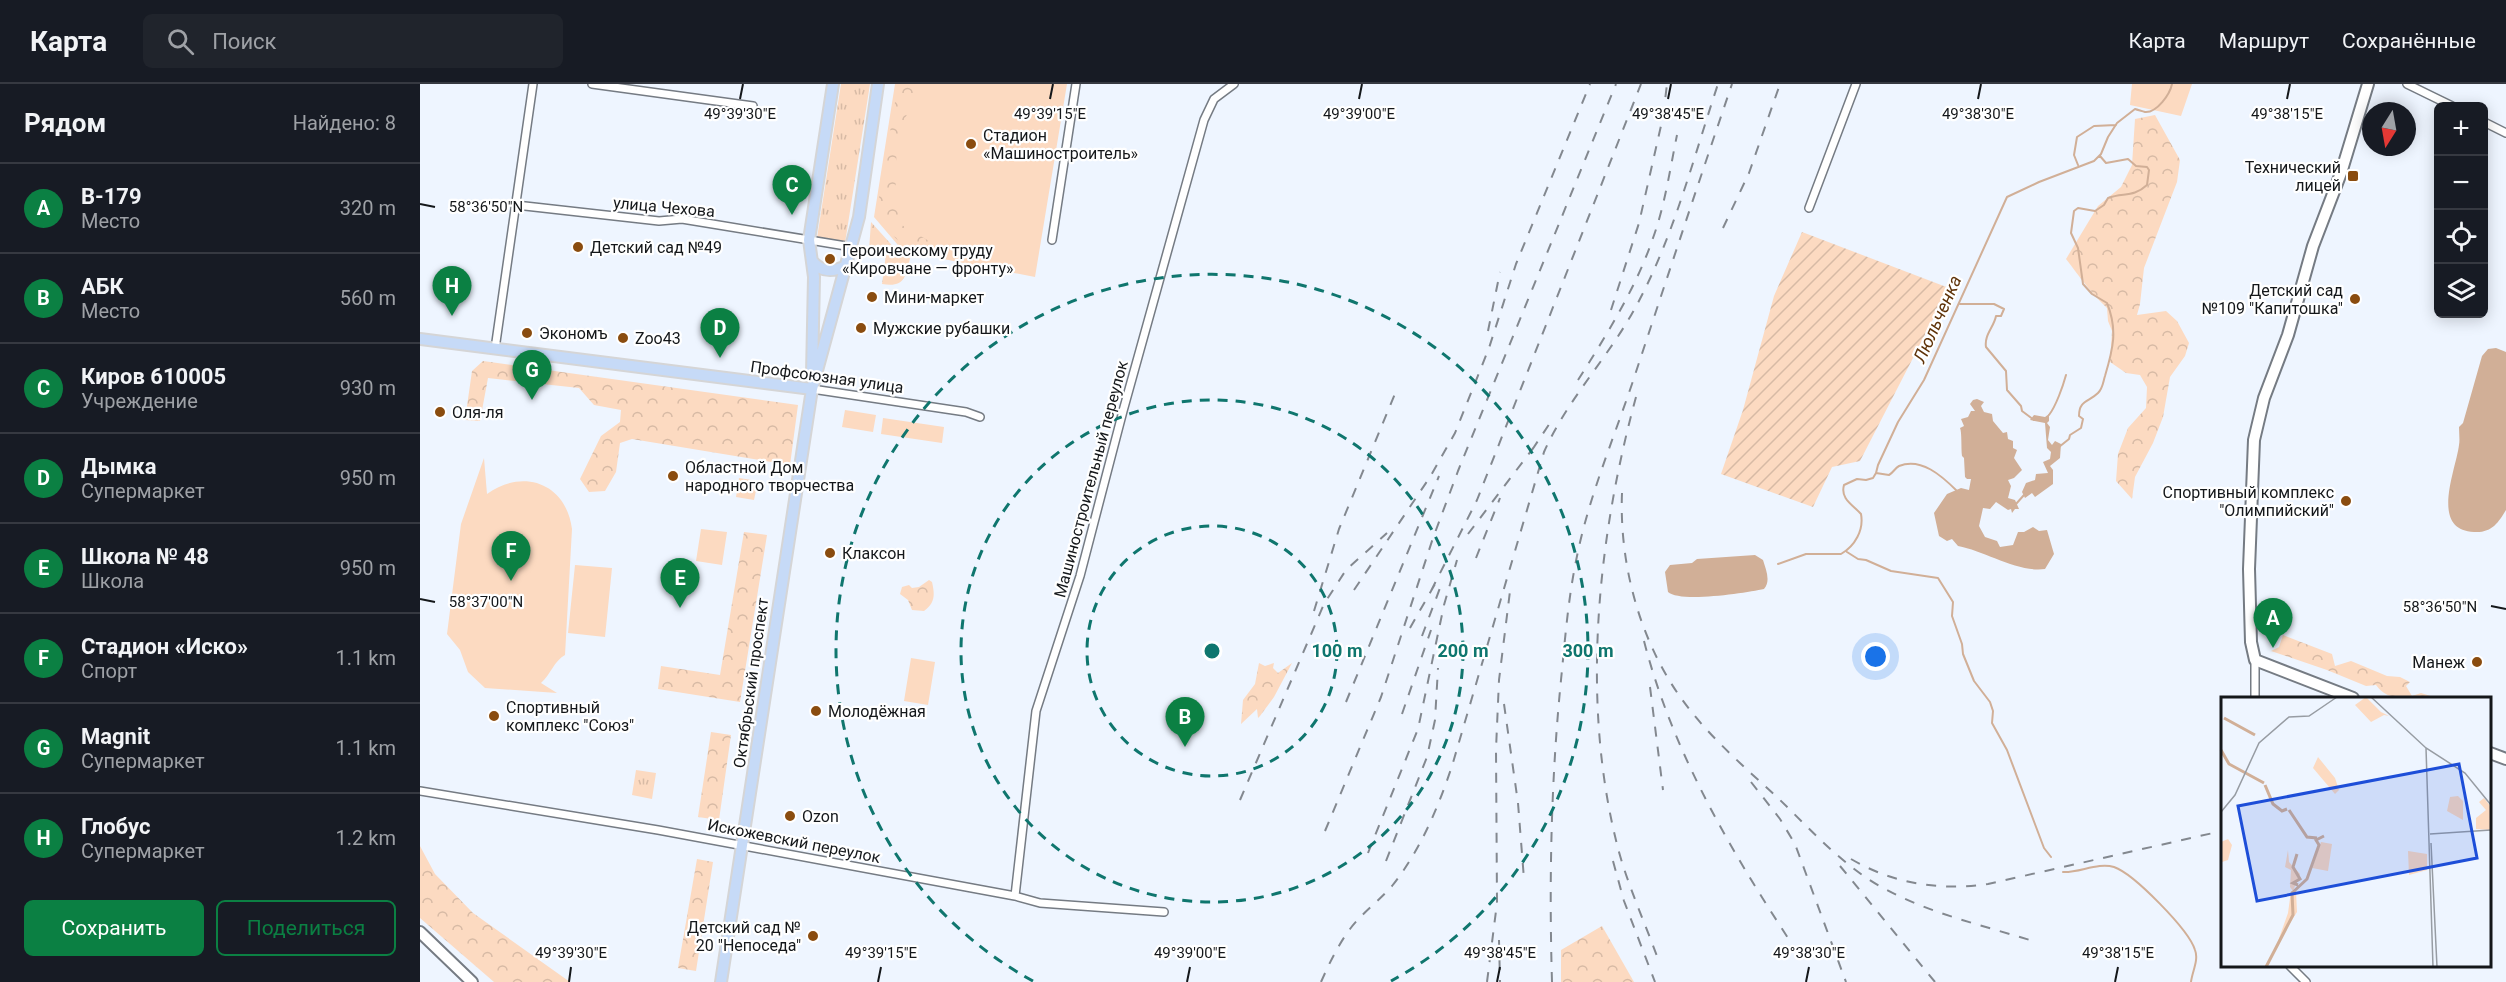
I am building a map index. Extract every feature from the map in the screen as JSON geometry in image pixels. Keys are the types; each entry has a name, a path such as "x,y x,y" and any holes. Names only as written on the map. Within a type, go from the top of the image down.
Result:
{"main road":[{"name":"Октябрьский проспект","path":"812,389 814,277 809,240 833,84"},
{"name":"Октябрьский проспект","path":"721,982 812,389 859,217 878,84"},
{"path":"812,261 816,266 829,271 846,266"},
{"name":"Профсоюзная улица","path":"420,339 812,389"}],"street":[{"path":"495,349 533,84"},
{"path":"592,84 753,106"},
{"path":"1052,240 1076,84"},
{"name":"Машиностроительный переулок","path":"1015,896 1036,711 1080,576 1123,411 1204,120 1214,99 1234,84"},
{"path":"1809,208 1856,84"},
{"path":"2255,697 2249,569 2254,440 2264,398 2288,335 2313,246 2341,173 2368,84"},
{"path":"2407,84 2444,102"},
{"path":"2488,124 2506,133"},
{"name":"улица Чехова","path":"516,205 659,221 681,219 852,247"},
{"name":"Профсоюзная улица","path":"812,389 966,412 980,417"},
{"path":"2255,660 2348,697"},
{"path":"2491,753 2506,759"},
{"name":"Искожевский переулок","path":"420,791 743,845 1015,896 1040,903 1164,912"},
{"path":"420,932 472,982"},
{"path":"2291,967 2306,982"}],"green space":[{"path":"841,84 870,84 845,243 817,238"},
{"name":"Стадион «Машиностроитель»","path":"895,84 1067,84 1035,277 903,251 874,217"},
{"path":"898,84 921,84 919,96 906,116 900,133 896,159 900,224 929,241 931,252 905,246 876,216"},
{"path":"2132,84 2192,84 2181,116 2130,105"},
{"path":"2155,115 2180,160 2177,182 2144,268 2137,315 2166,311 2177,321 2189,343 2185,356 2170,377 2163,417 2153,443 2135,477 2132,499 2116,481 2118,454 2128,428 2146,408 2147,387 2140,375 2126,373 2110,362 2112,331 2107,308 2066,259 2098,206 2121,187 2132,165 2135,119"},
{"path":"871,222 898,252 910,258 905,276 899,283 882,284 886,254 869,250"},
{"path":"1802,232 1949,288 1860,461 1832,467 1813,507 1721,474 1743,410 1774,296"},
{"path":"483,361 798,405 790,465 632,439 620,443 616,472 605,491 589,492 580,479 601,436 620,422 621,410 594,405 579,388 488,378 480,421 465,420 472,371"},
{"path":"845,410 876,415 873,432 842,427"},
{"path":"883,418 944,427 942,443 881,434"},
{"path":"484,458 487,494 501,486 515,482 541,484 561,500 568,513 572,529 565,655 541,683 557,693 485,688 468,672 460,650 447,634 461,524"},
{"path":"739,478 758,481 754,500 736,497"},
{"path":"701,529 727,532 722,565 696,561"},
{"path":"744,532 767,535 740,702 658,689 661,666 720,675"},
{"path":"575,565 612,568 605,637 568,633"},
{"path":"929,580 933,587 932,602 924,611 912,610 908,600 900,594 902,587 909,585 912,588 919,587"},
{"path":"2283,635 2332,654 2335,666 2351,661 2387,676 2400,677 2410,682 2406,686 2412,696 2421,693 2434,697 2393,697 2376,685 2366,686 2271,651 2279,647"},
{"path":"911,658 935,662 928,705 904,701"},
{"path":"1259,663 1265,666 1274,663 1273,668 1278,673 1292,663 1274,697 1260,716 1258,718 1257,709 1241,724 1243,700 1255,684"},
{"path":"711,732 731,735 719,820 698,817"},
{"path":"636,770 656,773 652,799 632,795"},
{"path":"420,846 435,874 473,913 570,982 494,982 420,918"},
{"path":"697,859 713,862 696,971 678,968"},
{"path":"1602,926 1634,982 1561,982 1561,950"}],"shaded area":[{"path":"2496,348 2506,352 2506,510 2490,529 2474,532 2460,529 2452,521 2448,497 2459,445 2459,427 2463,423 2482,356 2488,349"},
{"path":"1977,399 1984,402 1981,406 1984,412 1992,414 1993,421 2003,433 2007,432 2008,439 2013,441 2013,448 2017,450 2014,458 2022,470 2014,478 2008,480 2011,486 2008,498 2015,500 2019,509 2015,509 2012,513 2011,509 2008,510 1996,502 1990,509 1983,508 1979,526 1985,537 1997,541 2000,547 2013,545 2018,532 2024,532 2033,527 2039,531 2047,530 2054,554 2045,569 2013,565 1958,546 1952,539 1947,541 1939,536 1934,513 1947,494 1961,488 1969,490 1971,479 1965,477 1960,428 1964,426 1961,419 1968,417 1971,411 1975,411 1970,404"},
{"path":"2049,414 2048,440 2052,445 2055,441 2061,444 2060,458 2050,466 2053,470 2053,484 2035,497 2032,493 2025,498 2022,492 2026,483 2035,480 2036,474 2048,473 2043,462 2050,459 2051,452 2047,448 2045,423 2030,420 2034,415 2045,417"},
{"path":"1755,555 1763,560 1766,571 1768,579 1764,589 1699,597 1686,597 1668,592 1665,572 1670,565 1692,563 1697,559"}],"waterway":[{"name":"Люльченка","path":"1778,564 1806,554 1841,554 1854,542 1860,532 1861,514 1846,498 1844,485 1857,479 1873,478 1876,473 1898,422 1924,380 2007,197 2094,161 2101,154 2117,123 2135,109 2145,112 2154,109 2166,98 2172,84"},
{"path":"2078,165 2074,155 2077,137 2094,126 2116,125"},
{"path":"2059,447 2069,439 2070,435 2081,428 2083,419 2079,416 2081,407 2101,389 2113,339 2112,322 2107,303 2092,294 2083,284 2078,248 2071,233 2074,211 2078,208 2095,211 2104,205 2108,198 2132,193 2147,185 2149,170 2147,167 2136,166 2128,159 2106,163 2100,156"},
{"path":"1960,304 1994,304 2004,309 2001,316 1996,316 1986,339 1986,347 2006,371 2007,390 2021,406 2022,411 2034,420"},
{"path":"2049,415 2057,401 2066,375"},
{"path":"1876,473 1889,475 1899,466 1915,464 1938,474 1957,491"},
{"path":"2016,504 2024,495"},
{"path":"1847,552 1858,559 1891,571 1938,578 1953,602 1952,616 1962,644 1963,654 1974,681 1990,702 1993,711 1992,723 2007,750 2044,848 2051,857"},
{"path":"2063,872 2095,867 2114,867 2147,891 2191,941 2196,958 2191,982"}],"railway":[{"path":"1354,590 1430,477 1455,433 1489,348 1516,264 1590,84"},
{"path":"1325,831 1381,697 1433,538 1458,471 1616,84"},
{"path":"1431,591 1477,500 1641,84"},
{"path":"1611,310 1639,223 1663,117 1667,84"},
{"path":"1321,982 1350,929 1402,873 1420,844 1441,798 1544,452 1575,397 1612,346 1648,283 1671,228 1718,84"},
{"path":"1552,982 1551,869 1555,755 1567,620 1576,561 1594,493 1732,84"},
{"path":"1723,228 1749,173 1780,84"},
{"path":"1578,380 1620,311 1646,257 1661,213 1677,135"},
{"path":"1488,331 1500,272"},
{"path":"1314,611 1339,529 1397,389"},
{"path":"1636,397 1622,452 1603,565 1598,623 1597,682 1600,739 1607,796 1619,852 1658,959"},
{"path":"1532,450 1552,420"},
{"path":"1468,534 1537,443"},
{"path":"1346,702 1439,476"},
{"path":"1622,493 1622,521 1630,579 1647,635 1673,687 1711,734 1830,849 1858,872 1887,890 1922,906 2033,941"},
{"path":"1476,558 1500,498"},
{"path":"1240,800 1324,604 1346,570 1387,533"},
{"path":"1368,853 1418,729 1444,605 1457,560"},
{"path":"1410,628 1435,584"},
{"path":"1422,636 1440,588"},
{"path":"1487,982 1497,903 1496,749 1499,680 1510,591"},
{"path":"1402,714 1431,630"},
{"path":"1644,641 1670,721 1686,759 1724,834 1790,941"},
{"path":"1386,861 1427,757 1435,720 1438,668"},
{"path":"1650,687 1663,790"},
{"path":"1504,704 1518,803 1524,879"},
{"path":"1751,782 1780,819 1795,844 1846,982"},
{"path":"1851,859 1867,868 1918,884 1970,886 1988,884 2221,831"},
{"path":"1613,861 1624,901 1655,982"},
{"path":"1840,866 1935,982"},
{"path":"1499,940 1500,982"}],"place":[{"name":"Стадион «Машиностроитель»","path":"971,144"},
{"name":"Технический лицей","path":"2353,176"},
{"name":"Киров 610005","path":"792,215"},
{"name":"Детский сад №49","path":"578,247"},
{"name":"Героическому труду «Кировчане — фронту»","path":"830,259"},
{"name":"Мини-маркет","path":"872,297"},
{"name":"Детский сад №109 \"Капитошка\"","path":"2355,299"},
{"name":"Глобус","path":"452,316"},
{"name":"Мужские рубашки","path":"861,328"},
{"name":"Экономъ","path":"527,333"},
{"name":"Zoo43","path":"623,338"},
{"name":"Дымка","path":"720,358"},
{"name":"Magnit","path":"532,400"},
{"name":"Оля-ля","path":"440,412"},
{"name":"Областной Дом народного творчества","path":"673,476"},
{"name":"Спортивный комплекс \"Олимпийский\"","path":"2346,501"},
{"name":"Клаксон","path":"830,553"},
{"name":"Стадион «Иско»","path":"511,581"},
{"name":"Школа № 48","path":"680,608"},
{"name":"В-179","path":"2273,648"},
{"name":"Манеж","path":"2477,662"},
{"name":"Молодёжная","path":"816,711"},
{"name":"Спортивный комплекс \"Союз\"","path":"494,716"},
{"name":"АБК","path":"1185,747"},
{"name":"Ozon","path":"790,816"},
{"name":"Детский сад № 20 \"Непоседа\"","path":"813,936"}]}
